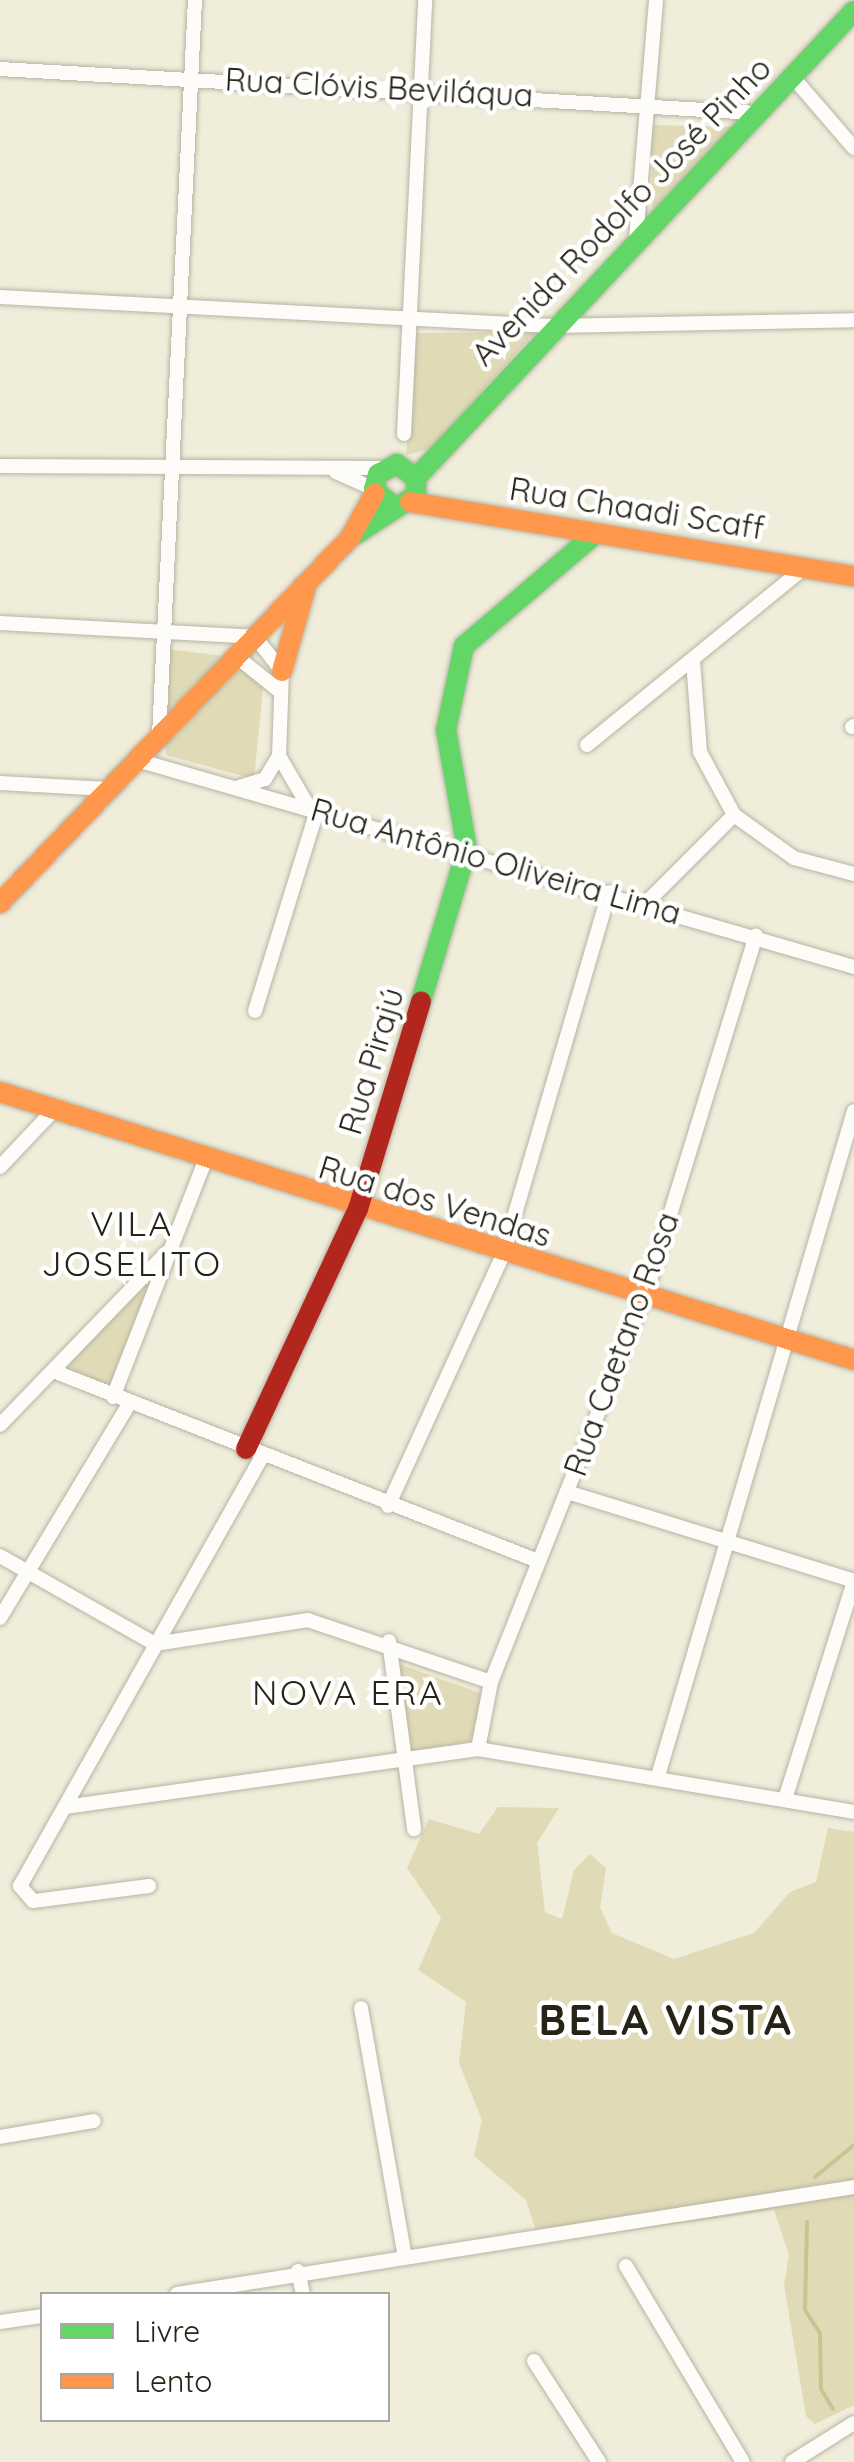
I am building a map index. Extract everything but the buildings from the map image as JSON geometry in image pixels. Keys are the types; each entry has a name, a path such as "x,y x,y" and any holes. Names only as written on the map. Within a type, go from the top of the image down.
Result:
{"street":[{"path":"159,736 195,0"},
{"path":"404,434 425,0"},
{"path":"636,239 652,103 656,0"},
{"name":"Avenida Rodolfo José Pinho","path":"403,505 432,452 854,12"},
{"name":"Rua Clóvis Beviláqua","path":"0,69 422,88 756,113"},
{"path":"792,76 854,148"},
{"path":"0,298 552,326 854,320"},
{"name":"Avenida Rodolfo José Pinho","path":"390,466 432,452"},
{"path":"0,466 331,470 390,466 416,478"},
{"path":"350,538 390,466"},
{"path":"331,470 403,505"},
{"path":"0,903 350,538 403,505"},
{"name":"Rua Chaadi Scaff","path":"403,505 854,576"},
{"path":"467,848 446,730 464,646 595,534"},
{"path":"587,745 805,568"},
{"path":"234,788 265,779 279,756 280,680 306,583"},
{"path":"0,623 165,628 255,637"},
{"path":"255,637 280,680"},
{"path":"236,656 280,680"},
{"path":"693,661 700,752 734,815 794,858 854,874"},
{"path":"255,1010 314,810 279,756"},
{"name":"Rua Antônio Oliveira Lima","path":"137,760 467,848 854,967"},
{"path":"0,783 108,789"},
{"path":"647,902 734,815"},
{"name":"Rua Pirajú","path":"149,1886 26,1899 23,1878 155,1644 254,1453 358,1209 467,848"},
{"path":"388,1506 503,1255 609,892"},
{"name":"Rua Caetano Rosa","path":"478,1749 492,1682 646,1293 756,936"},
{"name":"Rua dos Vendas","path":"0,1092 51,1113 503,1255 646,1293 854,1360"},
{"path":"658,1776 854,1111"},
{"path":"0,1167 51,1113"},
{"path":"113,1396 205,1161"},
{"path":"0,1425 171,1247"},
{"path":"53,1371 388,1506 538,1561"},
{"path":"0,1618 129,1404"},
{"path":"567,1492 854,1581 785,1799"},
{"path":"0,1556 26,1576 155,1644 308,1620 388,1642 492,1682"},
{"path":"388,1642 414,1829"},
{"path":"65,1808 478,1749 658,1776 854,1812"},
{"path":"361,2008 404,2253"},
{"path":"0,2137 94,2121"},
{"path":"188,2292 404,2253 854,2187"},
{"path":"626,2266 743,2462"},
{"path":"298,2271 303,2292"},
{"path":"0,2322 40,2316"},
{"path":"534,2361 599,2462"},
{"path":"792,2462 854,2423"}],"shaded area":[{"path":"651,125 734,127 652,210"},
{"path":"535,332 430,449 406,455 416,333"},
{"path":"167,649 232,657 264,679 254,779 166,755"},
{"path":"161,1265 109,1392 65,1370"},
{"path":"399,1664 483,1694 471,1741 412,1752"},
{"path":"498,1807 559,1808 537,1843 545,1912 562,1919 574,1870 590,1854 606,1868 600,1908 612,1933 674,1959 754,1933 790,1892 816,1882 828,1828 854,1832 854,2405 815,2424 806,2416 784,2285 789,2255 774,2210 540,2243 526,2200 474,2156 482,2120 459,2063 466,2002 418,1970 441,1918 407,1868 429,1819 479,1834"}],"waterway":[{"path":"815,2177 854,2145"},
{"path":"807,2222 805,2310 820,2333 821,2389 833,2409"}],"traffic: fast":[{"path":"416,478 854,11"},
{"path":"356,534 416,495 416,478 397,464 378,474 374,489 395,508"},
{"path":"421,1001 467,849 446,730 464,646 595,534"}],"traffic: slow":[{"path":"0,903 350,538 375,493"},
{"path":"410,502 854,576"},
{"path":"282,671 306,586"},
{"path":"0,1092 854,1360"}],"traffic: jam":[{"path":"246,1449 358,1209 421,1001"}],"district":[{"name":"VILA JOSELITO","path":"132,1243"},
{"name":"NOVA ERA","path":"348,1692"},
{"name":"BELA VISTA","path":"666,2020"}]}
